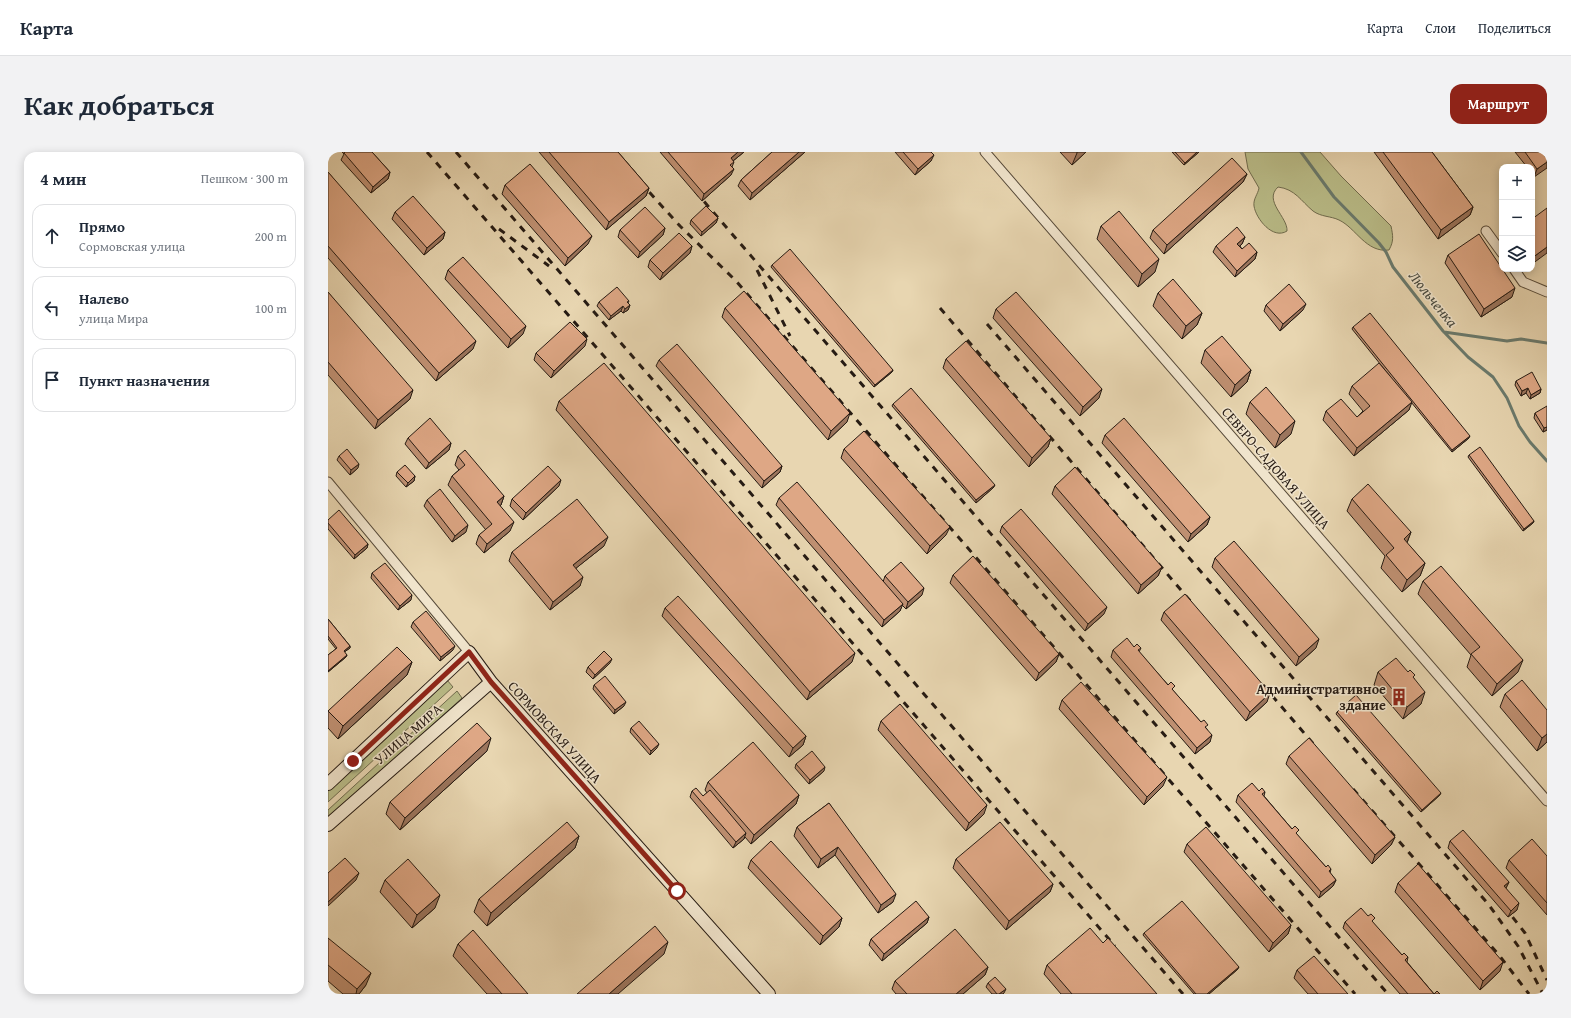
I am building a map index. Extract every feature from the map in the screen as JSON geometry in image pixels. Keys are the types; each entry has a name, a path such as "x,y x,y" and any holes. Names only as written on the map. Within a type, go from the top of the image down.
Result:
{"street":[{"name":"СЕВЕРО-САДОВАЯ УЛИЦА","path":"985,152 1547,801"},
{"path":"1486,231 1499,249"},
{"path":"1516,272 1523,282 1547,292"},
{"name":"СОРМОВСКАЯ УЛИЦА","path":"328,482 469,652 491,682 769,994"},
{"name":"УЛИЦА МИРА","path":"328,784 469,652"},
{"name":"УЛИЦА МИРА","path":"328,825 491,682"}],"green space":[{"path":"1245,152 1320,152 1341,176 1391,226 1393,238 1389,250 1374,248 1351,228 1339,220 1316,213 1297,196 1284,188 1278,187 1274,192 1273,198 1277,209 1284,220 1287,231 1276,233 1266,227 1255,211 1254,201 1259,188 1248,169"},
{"path":"447,680 453,687 328,802 328,790"},
{"path":"457,691 462,698 328,820 328,810"}],"building":[{"path":"372,152 390,172 373,187 344,153"},
{"path":"549,152 618,152 649,188 609,222"},
{"path":"668,152 738,152 731,158 734,162 730,165 734,169 704,194"},
{"path":"772,152 799,152 752,193 741,180"},
{"path":"903,152 931,152 934,155 918,169"},
{"path":"1175,152 1197,152 1185,163"},
{"path":"1383,152 1432,152 1473,207 1441,230"},
{"path":"1525,152 1547,152 1547,162 1537,169 1535,164"},
{"path":"1232,158 1247,174 1167,245 1153,230"},
{"path":"530,164 592,236 568,258 505,185"},
{"path":"328,172 476,341 439,373 328,246"},
{"path":"413,196 445,232 427,248 395,212"},
{"path":"706,206 718,218 702,232 691,220"},
{"path":"645,207 665,228 640,252 620,230"},
{"path":"1547,208 1547,247 1535,256 1535,236 1535,217"},
{"path":"1119,211 1159,259 1142,274 1101,226"},
{"path":"1237,227 1245,237 1237,244 1242,249 1249,243 1257,252 1237,271 1216,246"},
{"path":"679,233 692,246 663,273 650,260"},
{"path":"1479,234 1499,264 1499,272 1504,272 1515,288 1484,309 1448,255"},
{"path":"790,249 893,370 875,385 772,265"},
{"path":"463,257 526,326 511,339 448,270"},
{"path":"1173,279 1202,313 1186,326 1158,293"},
{"path":"1289,284 1306,304 1283,324 1266,305"},
{"path":"617,287 629,301 627,302 630,305 625,309 623,306 611,316 599,302"},
{"path":"744,291 850,413 831,431 725,308"},
{"path":"328,292 413,390 378,420 328,362"},
{"path":"1016,292 1102,389 1083,407 996,309"},
{"path":"1370,313 1470,436 1452,450 1353,327"},
{"path":"570,322 587,339 554,371 536,353"},
{"path":"1222,336 1251,370 1235,385 1205,350"},
{"path":"966,341 1051,438 1032,458 946,359"},
{"path":"677,344 782,466 764,481 659,360"},
{"path":"604,363 855,653 810,692 559,401"},
{"path":"1379,363 1412,402 1357,448 1326,411 1341,399 1357,417 1370,406 1352,386"},
{"path":"1532,372 1541,389 1531,395 1528,388 1522,391 1516,381"},
{"path":"1266,387 1295,421 1280,435 1250,402"},
{"path":"911,388 995,485 976,500 893,404"},
{"path":"1547,406 1547,427 1544,428 1535,413"},
{"path":"430,418 451,443 429,463 408,438"},
{"path":"1124,418 1210,517 1191,534 1105,435"},
{"path":"864,431 950,527 930,546 844,449"},
{"path":"1480,447 1534,521 1524,529 1469,455"},
{"path":"347,449 359,464 351,470 339,456"},
{"path":"465,450 504,496 497,502 514,522 487,544 479,535 492,524 452,476 465,465 458,456"},
{"path":"405,465 415,476 408,483 397,472"},
{"path":"548,466 561,480 526,513 512,499"},
{"path":"1075,467 1162,567 1141,585 1055,486"},
{"path":"797,482 903,604 884,620 779,498"},
{"path":"1368,484 1411,532 1404,539 1425,563 1407,580 1386,555 1394,548 1352,499"},
{"path":"440,489 468,525 455,536 427,500"},
{"path":"577,499 608,537 573,565 583,577 553,602 512,552"},
{"path":"1021,509 1107,607 1088,624 1002,526"},
{"path":"339,510 368,544 355,555 328,523 328,520"},
{"path":"1234,541 1319,639 1299,657 1215,558"},
{"path":"973,556 1059,654 1039,673 953,575"},
{"path":"901,562 924,588 908,602 885,576"},
{"path":"385,563 412,595 400,606 372,573"},
{"path":"1441,566 1523,660 1497,684 1471,654 1480,647 1423,581"},
{"path":"1185,594 1270,693 1250,712 1164,612"},
{"path":"678,596 806,736 793,748 665,608"},
{"path":"426,611 455,646 441,657 413,622"},
{"path":"328,619 350,646 344,651 347,655 328,671 328,655 337,648 328,636"},
{"path":"1127,638 1134,647 1137,644 1141,648 1138,650 1168,685 1171,682 1175,686 1172,689 1201,722 1204,720 1208,725 1205,727 1212,735 1197,748 1113,650"},
{"path":"397,647 412,662 343,726 328,711"},
{"path":"604,651 612,659 595,675 588,667"},
{"path":"1396,658 1408,672 1410,670 1415,675 1413,677 1425,692 1407,707 1378,672"},
{"path":"605,676 626,702 615,710 594,685"},
{"path":"1522,680 1547,710 1547,734 1542,738 1505,694"},
{"path":"1081,682 1167,777 1147,797 1062,700"},
{"path":"1356,695 1441,793 1422,810 1337,712"},
{"path":"900,704 987,805 969,823 881,721"},
{"path":"639,721 659,744 651,751 631,728"},
{"path":"477,723 491,738 405,818 390,802"},
{"path":"1309,738 1395,837 1375,855 1289,756"},
{"path":"753,742 799,795 754,835 708,782"},
{"path":"812,751 825,767 810,780 796,764"},
{"path":"1252,783 1259,791 1262,788 1265,792 1262,794 1292,829 1295,826 1299,830 1296,833 1326,867 1328,865 1331,869 1329,871 1336,880 1321,892 1238,795"},
{"path":"696,788 703,796 710,790 746,833 736,842 692,791"},
{"path":"829,803 896,894 881,905 838,847 821,859 797,827"},
{"path":"567,822 579,836 491,913 479,899"},
{"path":"1000,822 1053,884 1009,921 956,859"},
{"path":"1206,827 1291,925 1273,943 1187,844"},
{"path":"1463,830 1509,882 1504,886 1519,903 1511,911 1450,841"},
{"path":"1532,839 1547,856 1547,903 1509,860"},
{"path":"771,841 842,918 823,936 751,860"},
{"path":"345,858 359,873 328,902 328,873"},
{"path":"408,859 440,895 417,915 385,880"},
{"path":"1418,864 1503,962 1483,981 1398,883"},
{"path":"916,901 929,917 884,954 871,939"},
{"path":"1182,901 1239,967 1207,994 1196,994 1144,933"},
{"path":"1361,908 1368,916 1371,914 1375,918 1372,921 1402,955 1404,953 1408,957 1405,960 1434,994 1408,994 1345,922"},
{"path":"655,926 668,942 609,994 577,994"},
{"path":"1090,928 1103,943 1108,938 1157,994 1072,994 1047,965"},
{"path":"955,929 988,967 956,994 907,994 895,981"},
{"path":"473,930 528,994 502,994 458,944"},
{"path":"328,938 371,973 357,989 328,965"},
{"path":"1314,956 1348,994 1318,994 1297,970"},
{"path":"995,977 1006,989 999,994 997,994 988,983"}],"waterway":[{"name":"Люльченка","path":"1301,152 1334,197 1379,243 1386,252 1393,267 1443,331 1468,357 1493,377 1507,398 1519,426 1530,442 1547,461"},
{"path":"1444,332 1507,341 1521,339 1547,343"}],"railway":[{"path":"427,152 1115,946"},
{"path":"456,152 1183,994"},
{"path":"640,182 680,226 736,281 1355,994"},
{"path":"695,191 1388,994"},
{"path":"499,229 549,266"},
{"path":"757,270 790,336"},
{"path":"940,308 1192,603"},
{"path":"987,324 1489,905 1518,946 1543,994"},
{"path":"1263,685 1316,747"},
{"path":"1353,789 1499,955 1529,994"},
{"path":"1504,906 1525,933 1547,980"}],"place":[{"name":"Административное здание","path":"1399,697"}],"route":[{"path":"353,761 469,652 491,682 677,891"}]}
